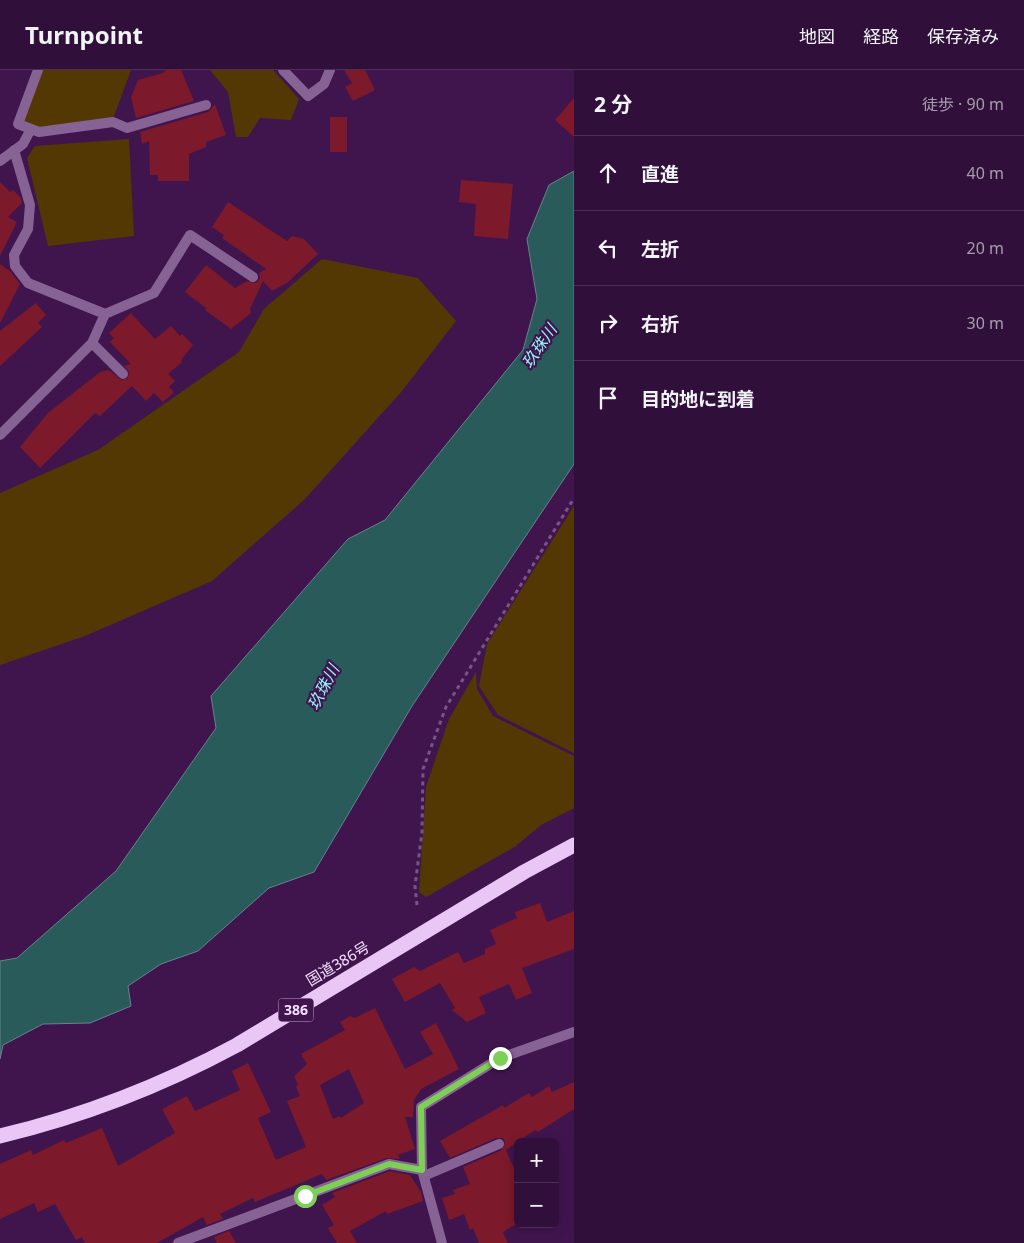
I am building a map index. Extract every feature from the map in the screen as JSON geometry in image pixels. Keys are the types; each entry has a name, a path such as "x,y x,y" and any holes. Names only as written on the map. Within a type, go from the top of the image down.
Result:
{"highway":[{"name":"国道386号","path":"0,1136 103,1107 190,1071 237,1045 524,872 574,846"}],"street":[{"path":"38,70 18,124 39,132 113,122 128,128 206,105"},
{"path":"284,70 308,96 324,84 330,70"},
{"path":"0,161 23,144 31,129"},
{"path":"14,150 30,205 28,229 14,255 15,266 28,283 105,314"},
{"path":"0,435 92,343 105,314 154,293 190,235 253,277"},
{"path":"92,343 123,374"},
{"path":"442,1243 423,1173 421,1107 500,1058 574,1032"},
{"path":"178,1243 389,1164 423,1173 499,1144"}],"path":[{"path":"417,905 414,886 422,832 423,769 446,708 574,498"}],"shaded area":[{"path":"43,70 131,70 113,119 43,129 23,123"},
{"path":"210,70 273,70 299,99 291,120 260,118 248,137 236,137 228,92"},
{"path":"129,139 134,236 48,246 27,158 35,146"},
{"path":"322,259 418,278 456,321 402,391 304,500 212,581 85,636 0,665 0,493 98,450 239,352 264,309"},
{"path":"574,506 574,753 498,715 479,686 487,644"},
{"path":"476,672 477,689 493,716 574,756 574,808 541,825 516,846 426,897 419,892 426,787 449,719"}],"water":[{"name":"玖珠川","path":"574,171 574,464 412,706 314,872 269,888 198,951 161,964 128,986 131,1006 90,1023 43,1024 3,1045 0,1059 0,961 17,958 116,871 216,728 211,696 348,539 385,520 523,350 537,299 527,239 549,185"}],"building":[{"path":"166,70 181,70 194,101 136,118 131,97 138,80 163,73"},
{"path":"344,70 365,70 375,90 353,101 345,87 352,83"},
{"path":"574,98 574,137 555,120"},
{"path":"215,104 226,135 206,142 206,147 189,154 189,181 158,181 158,175 150,175 149,141 142,144 140,132 208,112"},
{"path":"330,117 347,117 347,152 330,152"},
{"path":"461,180 513,184 508,239 474,236 476,204 459,202"},
{"path":"0,182 10,192 13,190 21,198 22,203 8,217 17,222 0,256"},
{"path":"228,202 287,241 292,236 304,239 318,254 287,283 272,291 263,281 250,309 251,313 231,329 185,292 206,265 235,288 247,281 256,283 260,278 259,273 266,269 222,238 224,235 212,227"},
{"path":"0,264 10,271 20,284 0,323"},
{"path":"36,303 46,315 38,323 42,327 0,366 0,331"},
{"path":"131,313 155,339 171,326 180,336 182,334 193,345 181,360 182,362 168,374 175,381 169,387 174,392 163,402 154,393 146,401 132,386 100,416 95,413 40,468 20,447 48,413 100,372 109,370 121,380 128,378 129,372 124,366 131,364 110,342 114,338 109,333"},
{"path":"540,903 547,922 574,911 574,949 522,968 532,993 516,1000 509,984 479,997 486,1013 467,1022 452,1010 455,1008 440,983 405,1002 392,979 414,967 420,971 458,952 464,963 485,954 485,949 496,944 490,930 517,918 515,912"},
{"path":"375,1008 405,1069 433,1054 420,1032 436,1023 459,1069 421,1089 414,1100 413,1117 405,1117 415,1149 398,1155 400,1159 387,1158 326,1180 322,1174 255,1202 253,1198 220,1214 223,1219 207,1225 203,1217 157,1243 85,1243 82,1237 76,1240 55,1204 38,1212 34,1203 0,1219 0,1164 31,1150 33,1155 64,1140 66,1143 102,1128 118,1166 175,1133 162,1109 187,1096 195,1111 240,1090 232,1071 248,1063 271,1112 258,1118 276,1160 306,1147 287,1101 300,1096 296,1087 298,1084 294,1076 307,1064 301,1054 345,1030 340,1022 350,1016 355,1018","holes":["349,1069 364,1103 341,1118 340,1116 333,1119 320,1085"]},
{"path":"574,1082 574,1109 538,1132 535,1130 523,1138 514,1138 514,1144 506,1150 514,1169 514,1225 503,1232 508,1243 479,1243 473,1228 470,1230 464,1214 449,1220 442,1198 455,1194 453,1190 470,1184 463,1167 502,1150 505,1142 503,1138 496,1138 450,1158 440,1141 503,1105 504,1108 529,1093 532,1097 549,1086 552,1092"},
{"path":"390,1171 410,1175 421,1192 423,1201 387,1214 386,1211 350,1231 357,1243 337,1243 328,1228 334,1225 322,1205 335,1197 332,1193"},
{"path":"229,1231 236,1243 217,1243 214,1237"}],"route":[{"path":"305,1196 389,1164 422,1170 421,1107 500,1058"}]}
